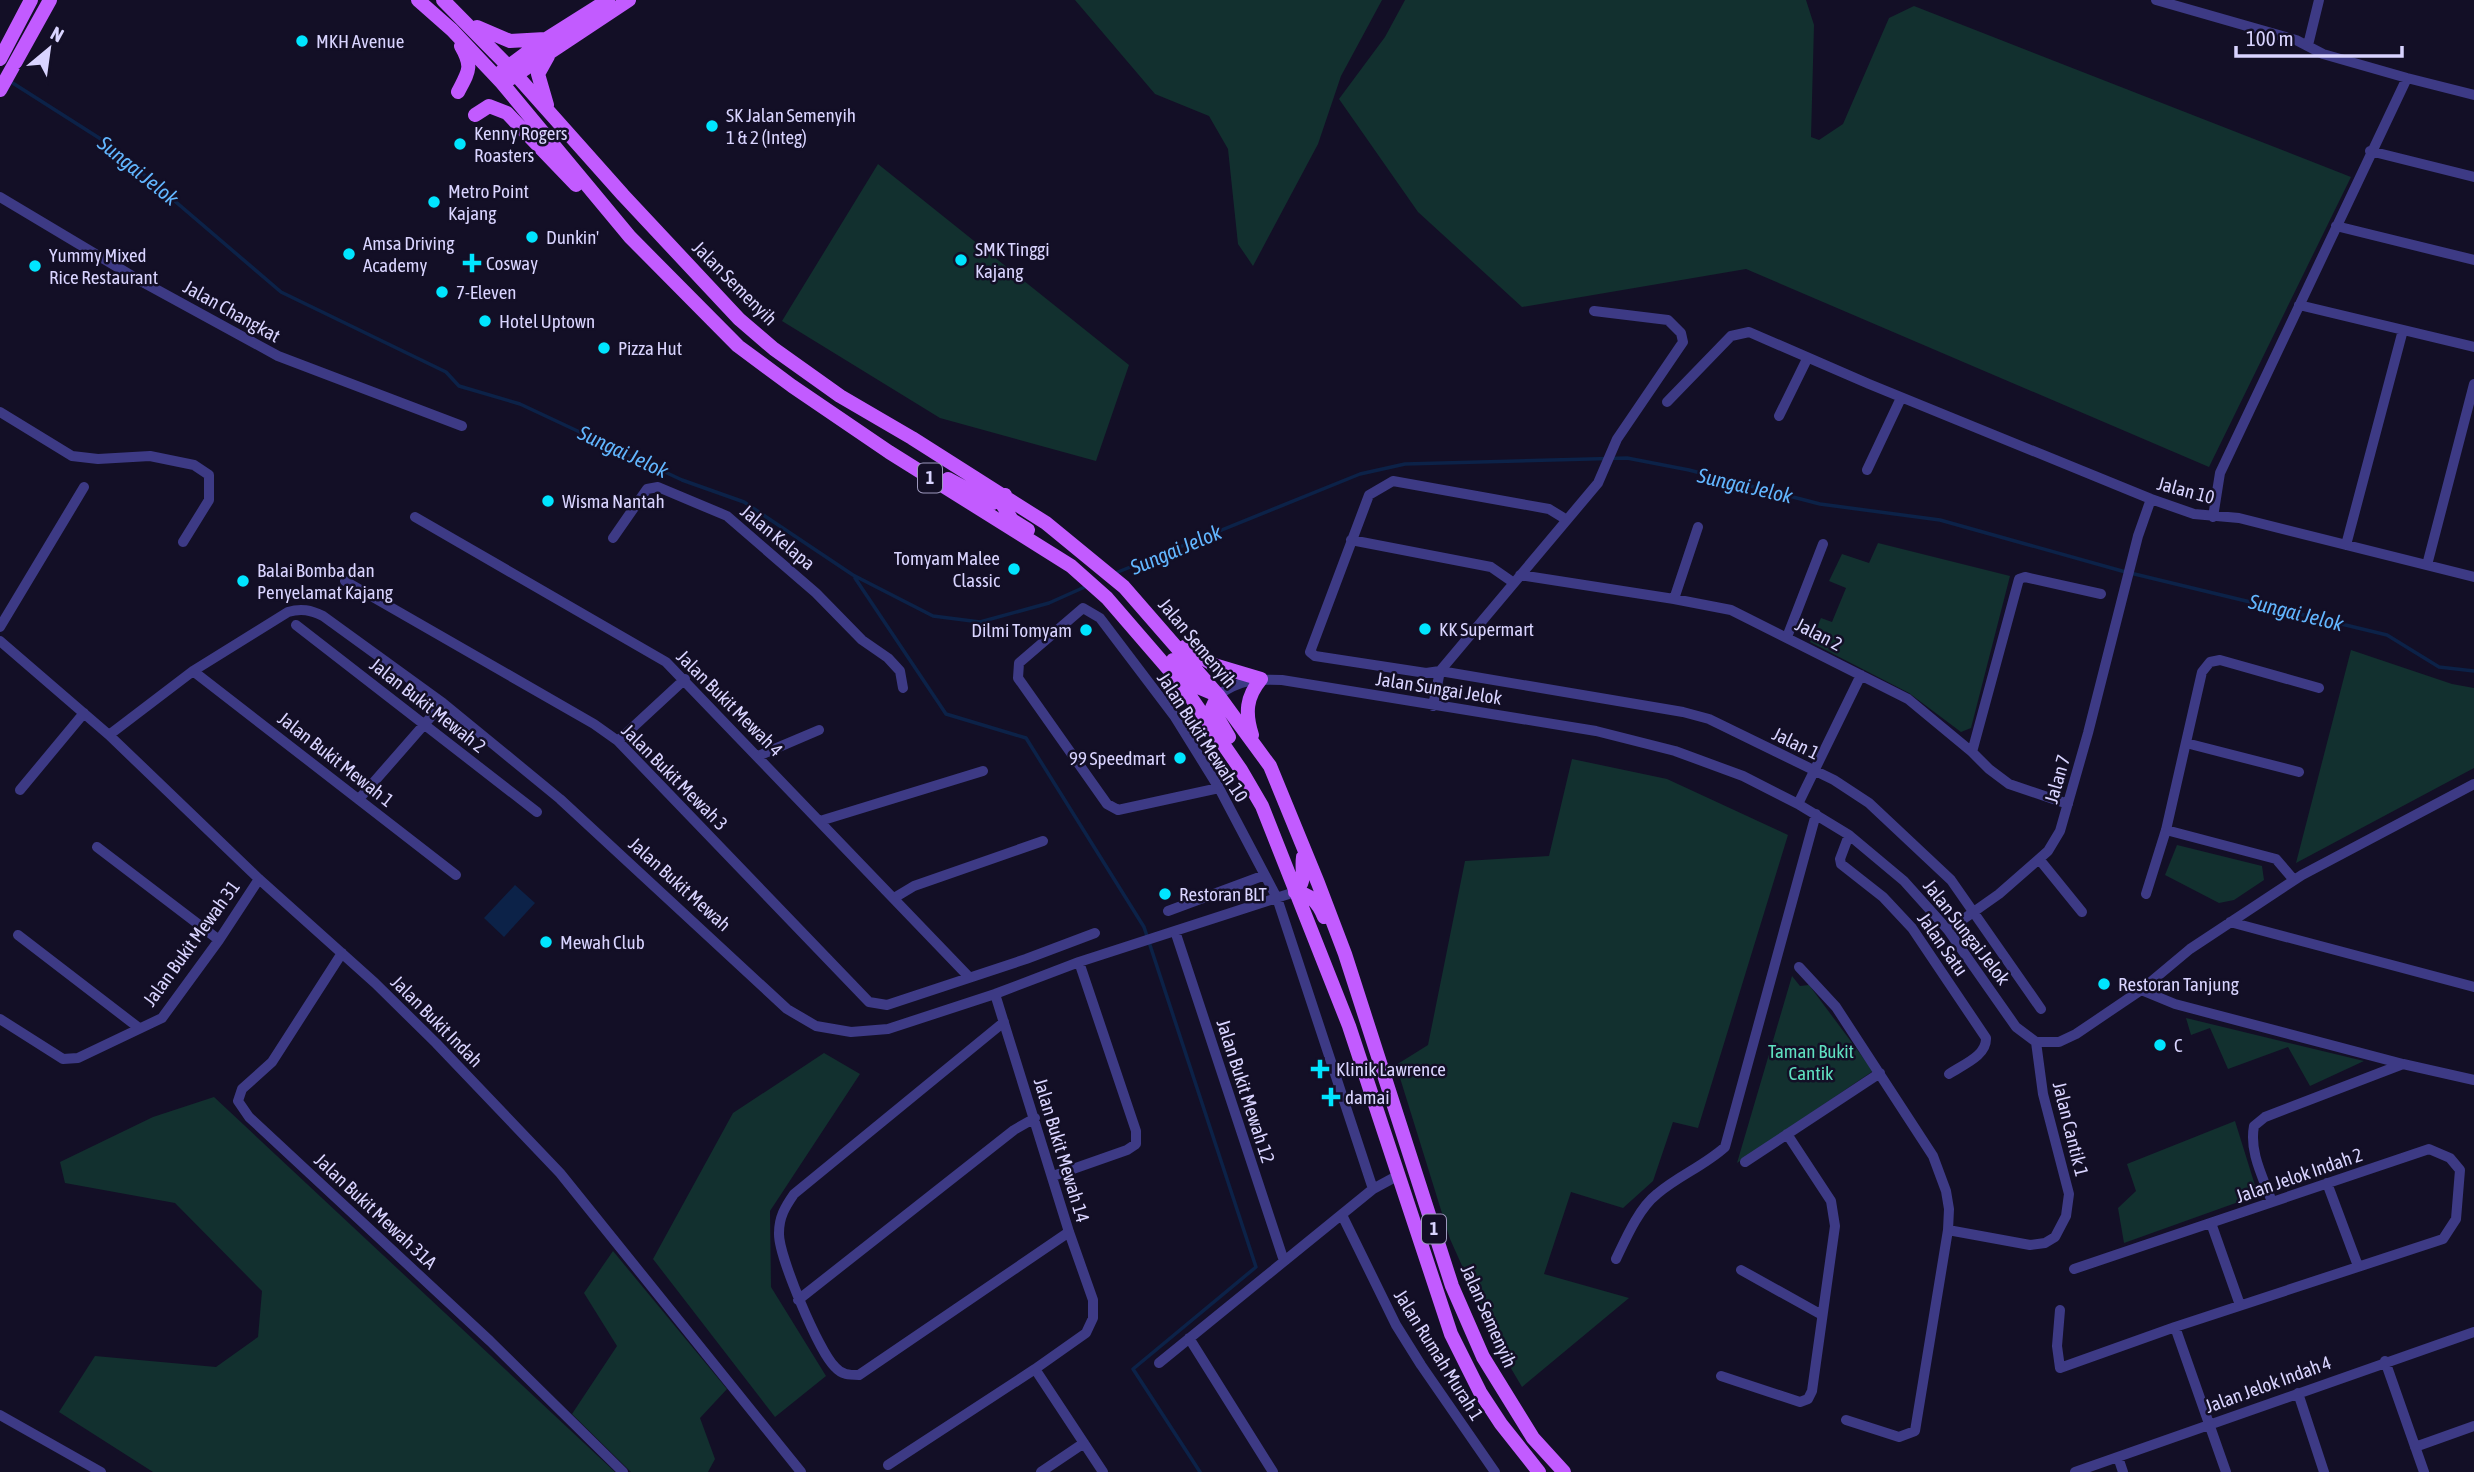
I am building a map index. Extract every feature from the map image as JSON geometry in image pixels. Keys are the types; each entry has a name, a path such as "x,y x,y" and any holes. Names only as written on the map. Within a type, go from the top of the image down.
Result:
{"main road":[{"path":"6,58 50,0"},
{"name":"Jalan Semenyih","path":"418,0 452,30 498,79 630,237 738,346 889,452 1068,565 1127,619 1183,686 1241,770 1262,806 1349,1026 1451,1334 1480,1392 1539,1472"},
{"name":"Jalan Semenyih","path":"443,0 469,23 733,312 765,341 840,396 1004,495 1082,551 1124,587 1218,695 1275,776 1345,954 1452,1286 1483,1357 1534,1438 1564,1472"},
{"path":"469,23 510,41 550,44 629,0"},
{"path":"0,89 6,58 27,1"},
{"path":"498,79 513,71 605,1"},
{"path":"452,30 469,62 469,71 458,92"},
{"path":"549,111 538,74 550,44"},
{"path":"475,115 489,106 507,113 630,237"},
{"path":"889,452 917,461 985,501 993,503 1004,495"},
{"path":"1004,495 1002,505 1006,513 1042,540 1068,565"},
{"path":"1127,619 1144,629 1198,687 1218,695 1212,708 1241,756 1241,770"},
{"path":"1170,638 1214,665 1261,679 1247,702 1247,719 1256,747"},
{"path":"1295,892 1304,877 1304,849"},
{"path":"1295,892 1307,894 1314,900 1338,948 1345,954"}],"street":[{"path":"2156,0 2308,45 2323,54 2474,95"},
{"path":"2308,45 2319,0"},
{"path":"2213,517 2220,472 2370,151 2407,78"},
{"path":"2370,151 2474,177"},
{"name":"Jalan Changkat","path":"0,197 139,280 278,356 462,426"},
{"path":"2336,226 2474,260"},
{"path":"2299,305 2474,347"},
{"path":"1433,706 1440,671 1598,483 1617,439 1684,342 1681,333 1668,320 1594,311"},
{"path":"2346,545 2403,330"},
{"name":"Jalan 10","path":"1667,402 1731,335 1749,331 1807,359 1901,398 2194,514 2239,518 2474,577"},
{"path":"1779,416 1807,359"},
{"path":"2427,565 2474,384"},
{"path":"1867,470 1901,398"},
{"path":"0,412 72,456 98,459 150,456 194,465 209,475 209,500 183,542"},
{"path":"1517,579 1491,567 1351,540 1368,495 1394,481 1549,509 1567,520"},
{"name":"Jalan Kelapa","path":"613,538 647,489 658,486 727,516 816,593 862,640 888,658 900,671 903,688"},
{"path":"0,626 84,487"},
{"name":"Jalan 7","path":"1948,930 1975,912 2039,859 2048,851 2060,831 2138,536 2151,499"},
{"name":"Jalan Bukit Mewah 4","path":"415,517 653,654 685,679 969,977"},
{"path":"1674,599 1698,527"},
{"name":"Jalan 1","path":"1351,540 1310,652 1315,656 1426,673 1440,671 1682,712 1709,719 1814,771 1869,803 1951,880 2041,1009"},
{"path":"1787,637 1823,544"},
{"path":"1972,752 2019,579 2025,577 2101,594"},
{"name":"Jalan 2","path":"1517,579 1674,599 1731,610 1908,699 2009,784 2068,804"},
{"name":"Jalan Bukit Mewah 3","path":"345,581 594,724 618,741 869,1003 887,1005 969,977"},
{"name":"Jalan Bukit Mewah 10","path":"1219,788 1118,810 1107,804 1018,678 1019,663 1083,608 1100,618 1175,717 1219,788 1277,898 1373,1189"},
{"name":"Jalan Bukit Mewah","path":"109,735 193,671 288,612 298,609 312,611 323,616 443,703 560,799 787,1009 816,1026 851,1032 888,1029 995,994 1079,962 1295,892"},
{"name":"Jalan Bukit Mewah 2","path":"296,625 537,812"},
{"name":"Jalan Bukit Indah","path":"2,647 109,735 436,1043 560,1173 800,1472"},
{"path":"2146,894 2166,830 2202,672 2210,662 2220,660 2319,688"},
{"name":"Jalan Bukit Mewah 1","path":"193,671 456,875"},
{"path":"1798,804 1861,675"},
{"path":"618,741 685,679"},
{"name":"Jalan Sungai Jelok","path":"1218,695 1236,683 1261,679 1305,684 1596,731 1675,751 1743,776 1798,804 1849,835 1905,881 1948,930 2016,1027 2036,1042"},
{"path":"359,799 443,703"},
{"path":"20,790 84,713"},
{"path":"758,756 820,730"},
{"path":"2186,743 2299,772"},
{"path":"820,821 983,771"},
{"path":"2036,1042 2059,1042 2076,1034 2141,990 2190,949 2294,880 2474,784"},
{"path":"1616,1259 1629,1230 1655,1195 1711,1160 1725,1147 1815,814"},
{"path":"2166,830 2276,859 2294,880"},
{"name":"Jalan Satu","path":"1849,835 1840,859 1841,864 1883,897 1912,928 1986,1038 1987,1045 1983,1052 1949,1074"},
{"path":"894,898 914,886 1043,841"},
{"path":"97,847 219,940"},
{"path":"2039,859 2082,912"},
{"path":"1168,911 1265,875"},
{"name":"Jalan Bukit Mewah 31","path":"0,1019 63,1059 78,1058 162,1018 219,940 259,879"},
{"path":"2230,922 2474,987"},
{"name":"Jalan Bukit Mewah 12","path":"1175,931 1284,1261"},
{"path":"969,977 1026,960 1095,933"},
{"path":"18,935 139,1028"},
{"name":"Jalan Bukit Mewah 31A","path":"342,953 272,1062 242,1090 238,1101 249,1117 489,1341 623,1472"},
{"path":"1026,960 1033,978"},
{"path":"1053,1177 1127,1150 1136,1144 1136,1131 1079,962"},
{"path":"1799,967 1836,1007 1933,1156 1946,1191 1949,1209 1948,1230 1915,1431 1899,1437 1846,1420"},
{"path":"2141,990 2175,1004 2474,1080"},
{"name":"Jalan Bukit Mewah 14","path":"995,994 1069,1232 1093,1300 1093,1318 1086,1333 1035,1369"},
{"path":"1004,1022 794,1194 782,1210 778,1236 798,1300 832,1365 845,1375 859,1376 1069,1232"},
{"name":"Jalan Cantik 1","path":"1948,1230 2029,1245 2045,1243 2055,1237 2066,1216 2069,1194 2043,1094 2036,1042"},
{"path":"2272,1202 2253,1151 2251,1139 2254,1126 2265,1117 2403,1064"},
{"path":"1745,1162 1880,1073"},
{"path":"798,1300 1014,1130 1035,1118"},
{"path":"1721,1376 1800,1402 1808,1399 1812,1391 1835,1226 1831,1201 1787,1134"},
{"name":"Jalan Jelok Indah 2","path":"2074,1269 2429,1149 2450,1158 2460,1170 2456,1219 2443,1239 2358,1266"},
{"path":"1159,1363 1373,1189 1397,1175"},
{"path":"2060,1310 2057,1346 2060,1368 2358,1266 2327,1183"},
{"name":"Jalan Rumah Murah 1","path":"1342,1215 1396,1325 1495,1472"},
{"path":"2211,1223 2240,1305"},
{"path":"1741,1270 1822,1315"},
{"path":"2175,1327 2226,1472"},
{"name":"Jalan Jelok Indah 4","path":"2075,1472 2474,1332"},
{"path":"1189,1338 1273,1472"},
{"path":"2385,1362 2424,1472"},
{"path":"888,1465 1035,1369 1103,1472"},
{"path":"2298,1393 2324,1472"},
{"path":"0,1415 101,1472"},
{"path":"2415,1447 2474,1426"},
{"path":"1041,1472 1084,1443"},
{"path":"2118,1457 2123,1472"}],"green space":[{"path":"1075,0 1382,0 1341,76 1318,144 1253,266 1238,244 1228,149 1209,116 1155,94"},
{"path":"1405,0 1806,0 1814,25 1811,137 1819,140 1843,124 1889,18 1914,6 2351,177 2209,467 1746,269 1522,307 1418,212 1339,99 1385,37"},
{"path":"878,164 1129,365 1096,461 940,418 782,321"},
{"path":"1878,543 2010,576 1971,728 1961,732 1909,693 1810,642 1821,618 1832,622 1846,588 1829,581 1842,554 1869,563"},
{"path":"2351,650 2452,684 2474,688 2474,768 2296,863"},
{"path":"1572,759 1667,779 1788,835 1698,1128 1673,1122 1653,1181 1623,1208 1571,1192 1544,1274 1629,1298 1522,1387 1499,1348 1450,1239 1396,1065 1428,1045 1465,861 1549,856"},
{"path":"2177,845 2262,866 2264,880 2234,900 2219,903 2165,875"},
{"name":"Taman Bukit Cantik","path":"1792,976 1800,986 1809,985 1873,1071 1737,1163"},
{"path":"2186,1018 2364,1061 2310,1086 2288,1047 2228,1069 2210,1028 2191,1035"},
{"path":"824,1053 860,1074 770,1211 771,1287 826,1376 775,1417 653,1259 733,1113"},
{"path":"214,1097 615,1472 153,1472 59,1412 95,1356 216,1367 258,1337 262,1291 175,1203 65,1183 60,1162 153,1117"},
{"path":"2235,1121 2258,1195 2124,1243 2118,1208 2136,1191 2127,1164"},
{"path":"613,1251 727,1389 700,1418 715,1459 708,1472 631,1472 572,1414 617,1346 584,1293"}],"water":[{"path":"515,885 535,903 504,937 484,918"}],"waterway":[{"name":"Sungai Jelok","path":"8,80 107,143 281,292 446,372 459,386 520,404 682,480 744,502 853,575 933,616 980,622 1049,603 1087,586"},
{"name":"Sungai Jelok","path":"1113,574 1360,474 1405,464 1627,458 1689,470 1820,504 1940,520 2122,571 2387,635 2439,667 2474,671"},
{"path":"855,578 946,714 1026,738 1144,927 1256,1267 1133,1369 1200,1472"}],"place":[{"name":"MKH Avenue","path":"302,41"},
{"name":"SK Jalan Semenyih 1 & 2 (Integ)","path":"712,126"},
{"name":"Kenny Rogers Roasters","path":"460,144"},
{"name":"Metro Point Kajang","path":"434,202"},
{"name":"Dunkin'","path":"532,237"},
{"name":"Amsa Driving Academy","path":"349,254"},
{"name":"SMK Tinggi Kajang","path":"961,260"},
{"name":"Cosway","path":"472,263"},
{"name":"Yummy Mixed Rice Restaurant","path":"35,266"},
{"name":"7-Eleven","path":"442,292"},
{"name":"Hotel Uptown","path":"485,321"},
{"name":"Pizza Hut","path":"604,348"},
{"name":"Wisma Nantah","path":"548,501"},
{"name":"Tomyam Malee Classic","path":"1014,569"},
{"name":"Balai Bomba dan Penyelamat Kajang","path":"243,581"},
{"name":"KK Supermart","path":"1425,629"},
{"name":"Dilmi Tomyam","path":"1086,630"},
{"name":"99 Speedmart","path":"1180,758"},
{"name":"Restoran BLT","path":"1165,894"},
{"name":"Mewah Club","path":"546,942"},
{"name":"Restoran Tanjung","path":"2104,984"},
{"name":"C","path":"2160,1045"},
{"name":"Klinik Lawrence","path":"1320,1069"},
{"name":"damai","path":"1331,1097"}]}
